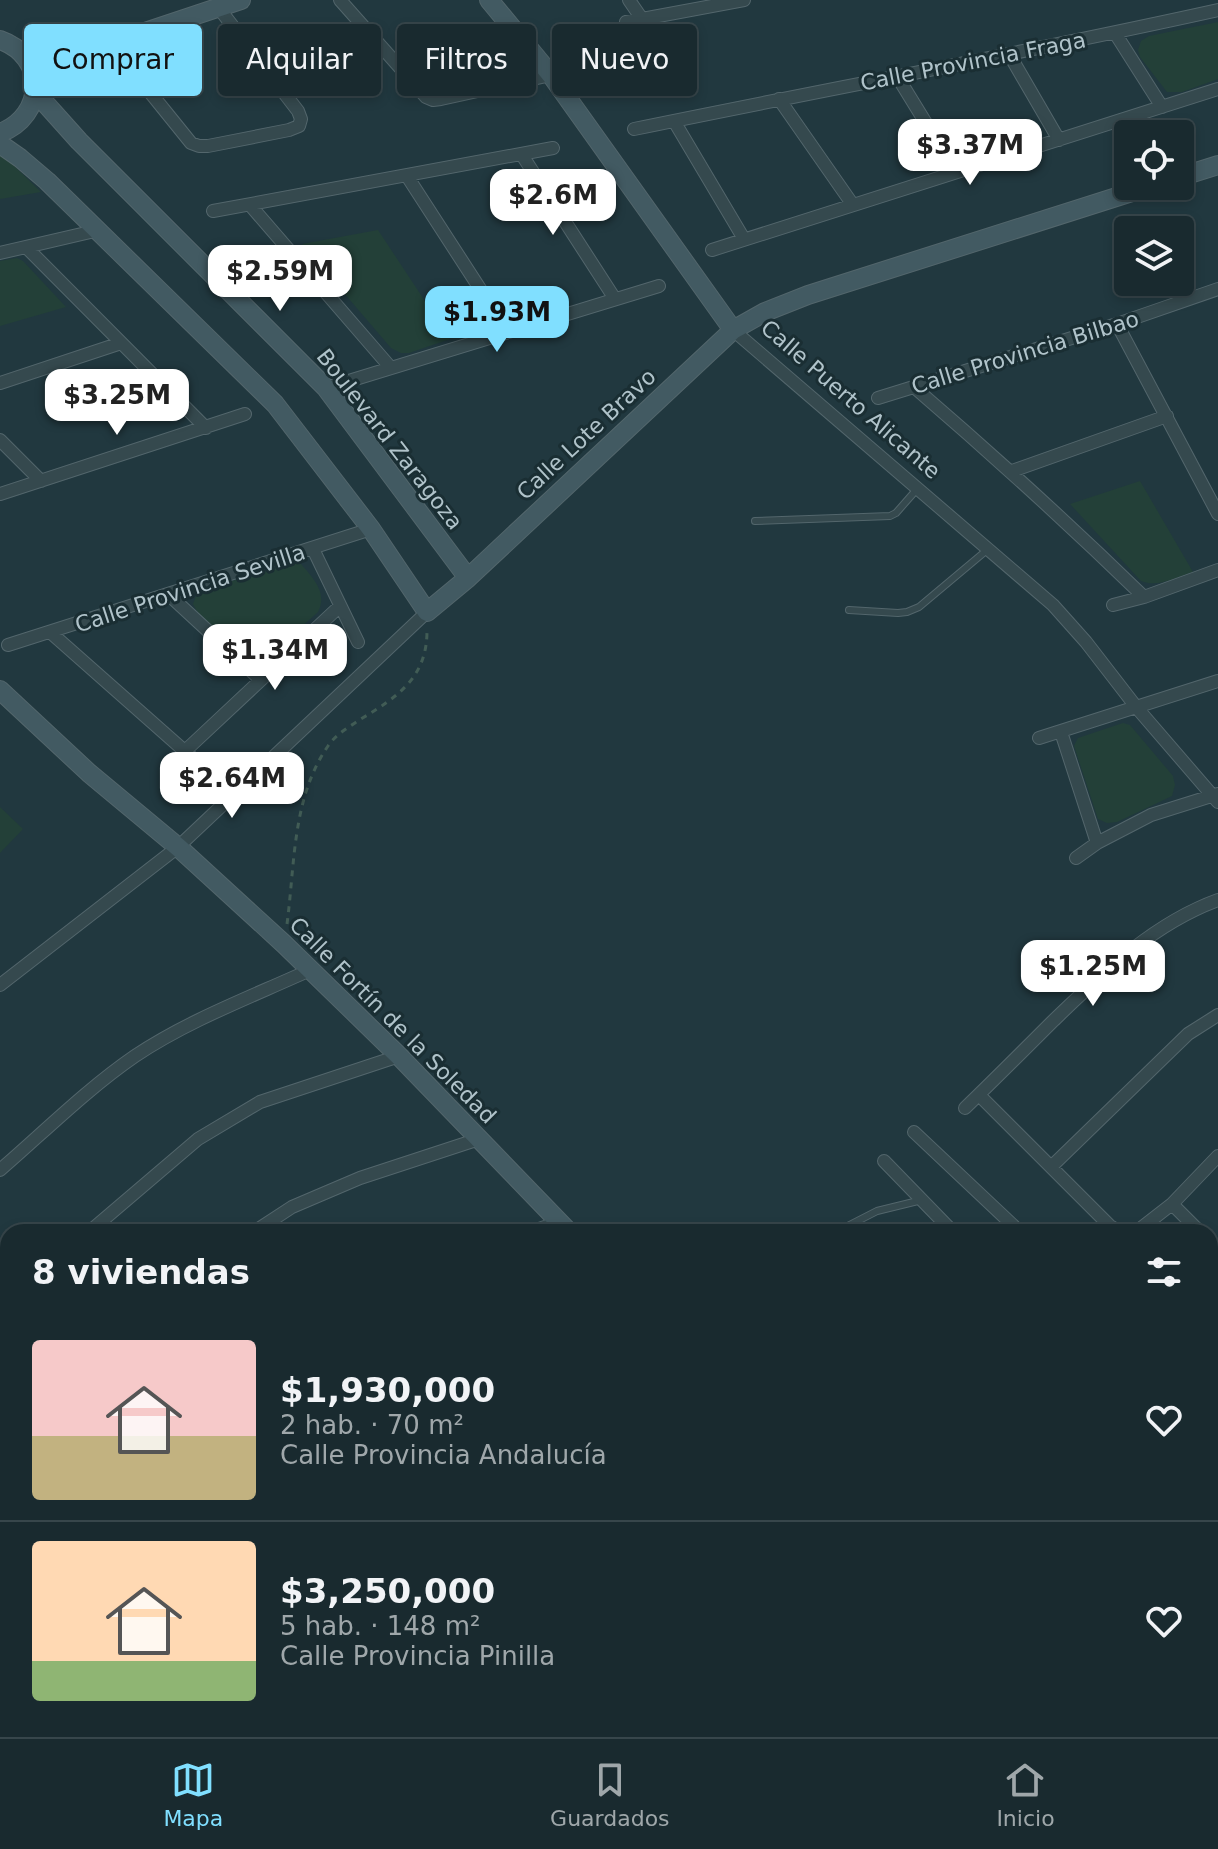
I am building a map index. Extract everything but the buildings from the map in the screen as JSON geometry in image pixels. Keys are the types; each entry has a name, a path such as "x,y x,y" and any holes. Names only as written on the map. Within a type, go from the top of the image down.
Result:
{"street":[{"path":"169,24 241,0"},
{"path":"340,0 426,97 433,100 551,75"},
{"name":"Calle Puerto Alicante","path":"489,0 551,75 733,330 1053,605 1137,708 1216,797"},
{"path":"629,0 642,19"},
{"path":"626,22 744,0"},
{"path":"153,96 191,143 199,146 299,126 301,119 298,111 218,7"},
{"name":"Calle Provincia Fraga","path":"634,129 1218,10"},
{"path":"1115,33 1162,107"},
{"path":"0,40 12,44 24,54"},
{"path":"1009,54 1059,140"},
{"path":"897,76 956,172"},
{"path":"712,250 1218,89"},
{"path":"0,133 18,124 29,111 35,96"},
{"name":"Boulevard Zaragoza","path":"39,96 79,141 326,388 468,578"},
{"path":"779,99 853,205"},
{"path":"674,121 744,239"},
{"path":"0,144 47,181 99,230 275,404 371,529 427,612 178,847 0,985"},
{"path":"213,211 553,148"},
{"path":"522,155 615,299"},
{"path":"1194,173 1218,165"},
{"path":"407,176 508,332"},
{"name":"Calle Lote Bravo","path":"427,612 468,578 733,330 765,312 808,295 1114,198"},
{"path":"250,205 391,368"},
{"path":"0,253 99,230"},
{"path":"27,248 206,428"},
{"path":"326,388 659,286"},
{"name":"Calle Provincia Bilbao","path":"878,398 1217,291"},
{"path":"1117,324 1218,514"},
{"path":"0,383 121,343"},
{"path":"914,387 1012,471 1144,597"},
{"path":"0,494 245,414"},
{"path":"1012,471 1167,416"},
{"path":"0,440 41,481"},
{"name":"Calle Provincia Sevilla","path":"8,645 371,529"},
{"path":"313,549 358,642"},
{"path":"1113,605 1218,570"},
{"path":"168,594 261,680"},
{"path":"185,751 340,606"},
{"path":"50,632 214,777"},
{"path":"1039,738 1218,681"},
{"name":"Calle Fortín de la Soledad","path":"0,690 89,773 178,847 284,944 399,1056 561,1224"},
{"path":"1061,732 1097,843"},
{"path":"1076,858 1097,843 1151,815 1216,797"},
{"path":"965,1108 1101,975 1151,934 1218,900"},
{"path":"0,1170 134,1057 181,1028 310,970"},
{"path":"1052,1166 1188,1034 1218,1015"},
{"path":"98,1224 198,1139 260,1102 399,1056"},
{"path":"979,1095 1108,1224"},
{"path":"914,1132 1012,1224"},
{"path":"266,1224 292,1207 360,1178 479,1139"},
{"path":"1146,1224 1172,1204 1218,1156"},
{"path":"884,1161 945,1224"},
{"path":"1172,1204 1188,1224"}],"lane":[{"path":"755,521 890,516 918,488"},
{"path":"849,610 898,613 919,607 989,548"},
{"path":"852,1224 877,1211 922,1200"}],"path":[{"path":"284,944 301,808 312,775 329,745 344,730 395,698 409,683 423,661 427,612"}],"green space":[{"path":"1218,22 1218,79 1182,92 1167,92 1140,57 1138,50 1141,41 1149,36"},
{"path":"0,155 5,157 41,192 0,199"},
{"path":"378,230 450,339 409,353 391,348 302,244"},
{"path":"17,258 66,307 0,326 0,261"},
{"path":"1140,481 1193,572 1161,583 1141,581 1070,504"},
{"path":"301,564 314,580 320,592 321,605 318,612 268,657 257,662 199,615 193,604 203,589"},
{"path":"1123,723 1130,725 1173,776 1175,785 1172,796 1117,822 1107,823 1098,819 1074,746 1078,738"},
{"path":"0,807 23,829 0,853"}]}
